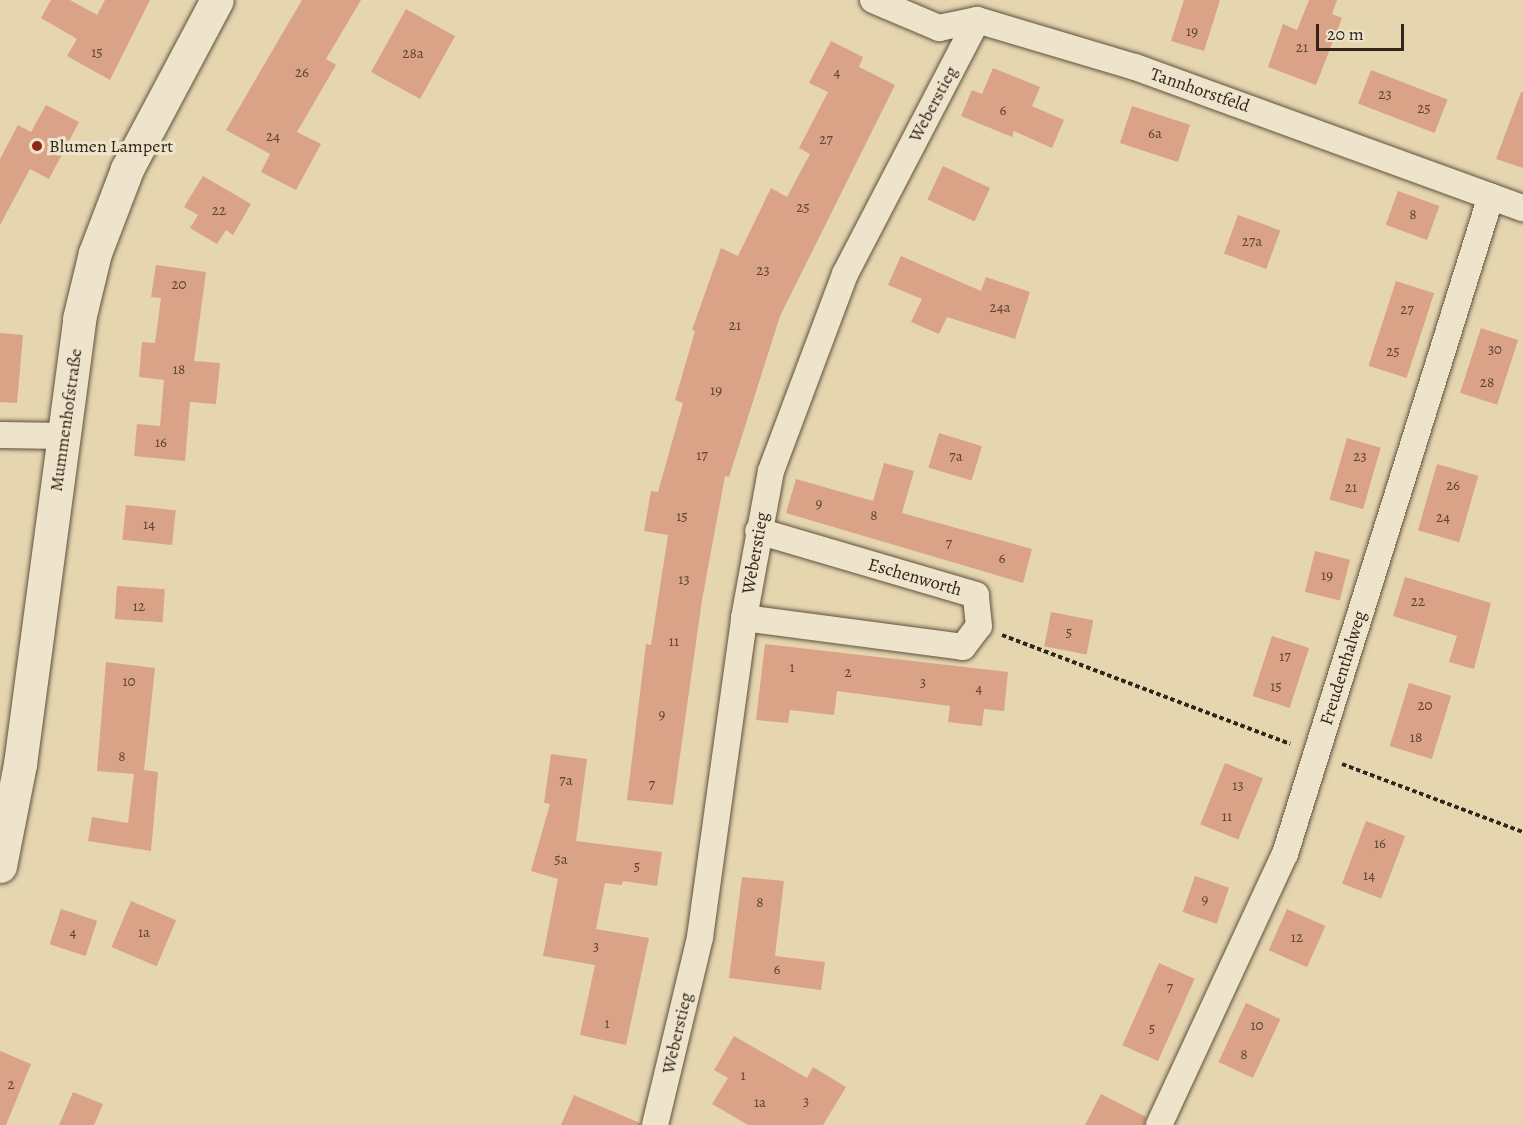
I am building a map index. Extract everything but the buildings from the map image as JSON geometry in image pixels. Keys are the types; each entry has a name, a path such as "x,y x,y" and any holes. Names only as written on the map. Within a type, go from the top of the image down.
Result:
{"street":[{"name":"Mummenhofstraße","path":"0,866 20,764 80,319 94,253 127,169 217,0"},
{"name":"Tannhorstfeld","path":"873,0 939,28 977,20 1135,67 1523,208"},
{"name":"Weberstieg","path":"654,1125 700,937 744,618 758,531 771,471 845,274 977,20"},
{"name":"Freudenthalweg","path":"1160,1125 1285,854 1491,196"},
{"path":"0,435 64,436"},
{"name":"Eschenworth","path":"758,531 976,595 979,626"},
{"path":"744,618 963,647 979,626"}],"path":[{"path":"979,626 1523,832"}],"place":[{"name":"Blumen Lampert","path":"37,146"}]}
